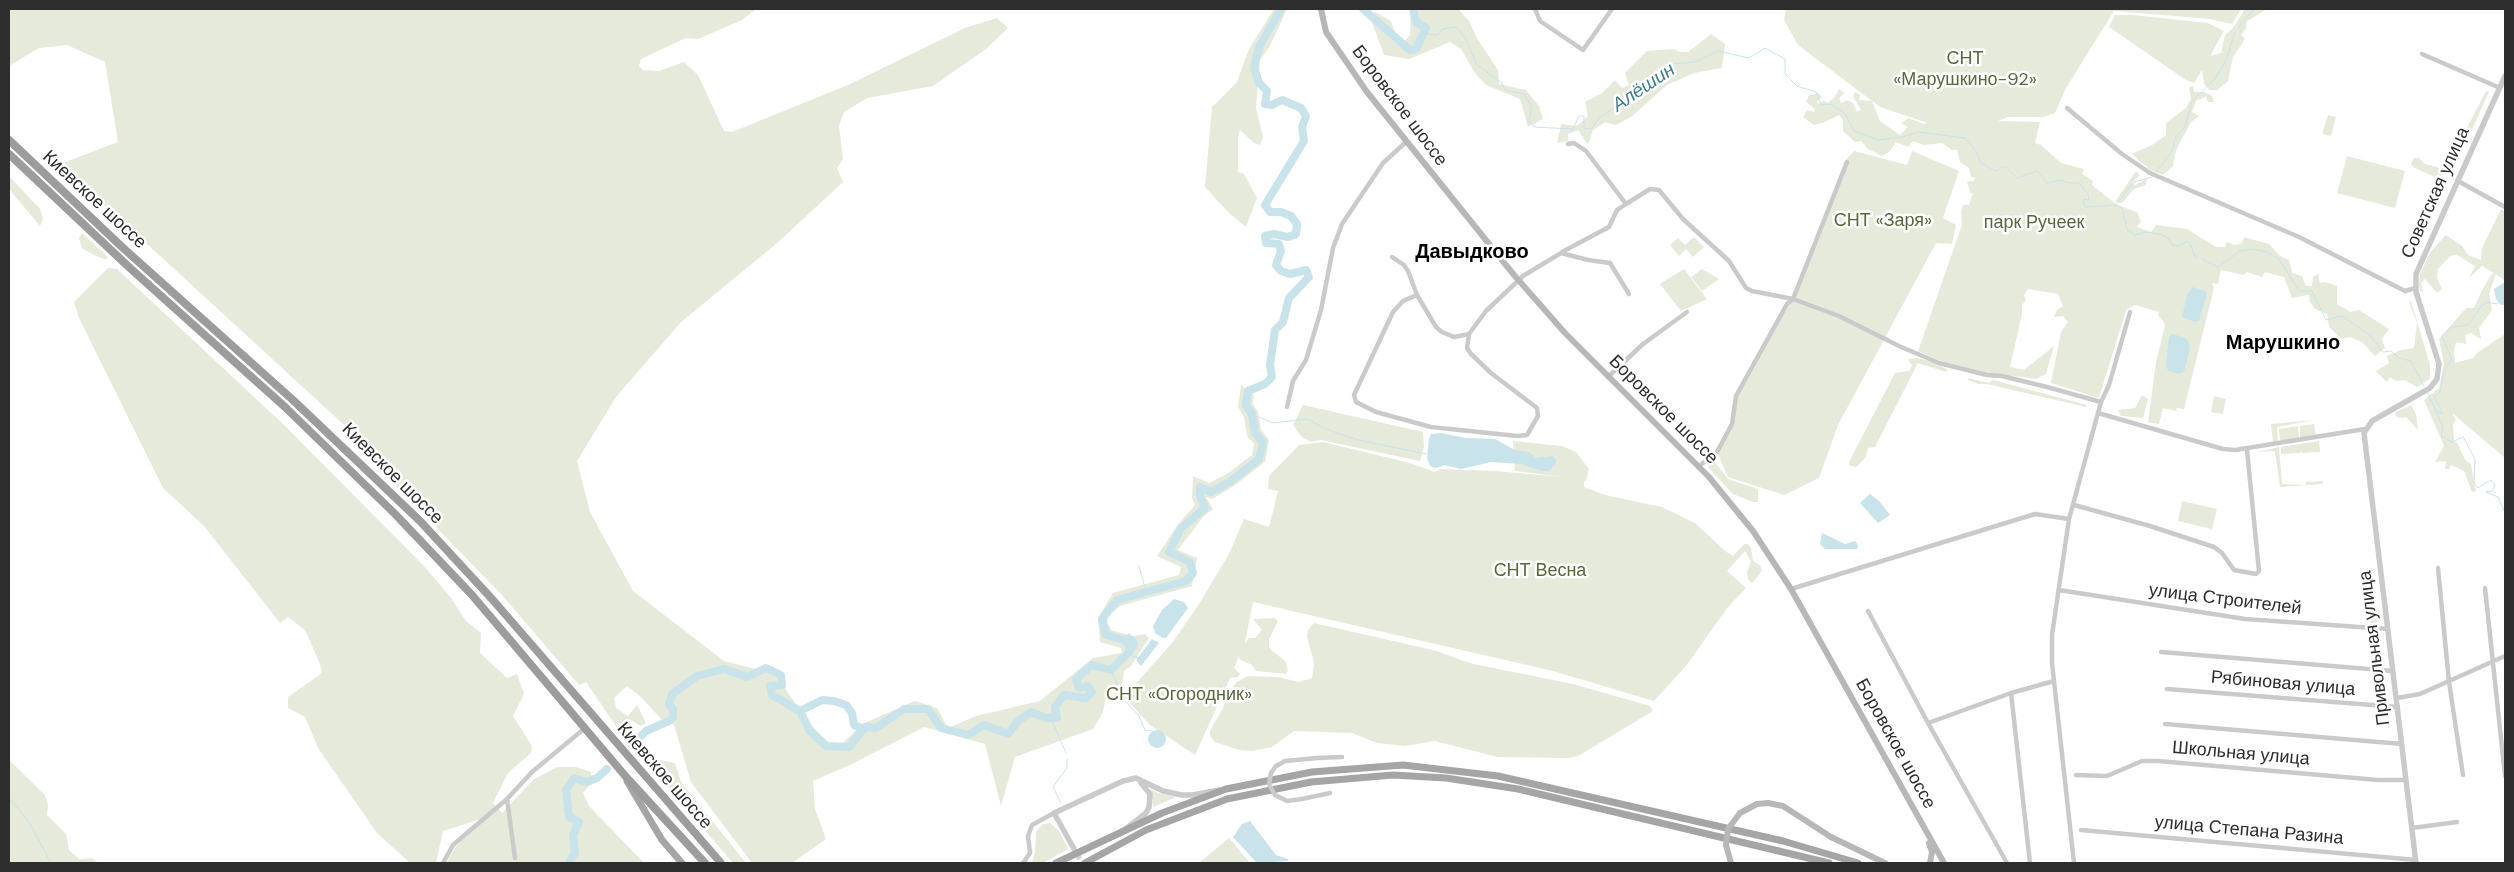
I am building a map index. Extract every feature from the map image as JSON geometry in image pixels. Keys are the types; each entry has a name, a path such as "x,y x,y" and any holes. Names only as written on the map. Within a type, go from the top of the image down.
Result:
{"highway":[{"name":"Киевское шоссе","path":"9,140 122,246 294,400 394,495 492,599 721,863"},
{"name":"Киевское шоссе","path":"9,154 131,269 285,407 395,514 465,588 611,758 626,779 705,863"}],"main road":[{"name":"Боровское шоссе","path":"1321,9 1323,26 1328,36 1406,142 1518,280 1565,334 1698,466 1753,531 1791,589 1944,863"},
{"path":"1064,863 1122,831 1166,811 1226,789 1293,774 1403,765 1452,769 1498,776 1641,807 1804,846 1858,863"},
{"path":"1085,863 1146,830 1228,799 1311,782 1393,776 1446,778 1518,789 1829,863"},
{"path":"626,779 658,834 682,863"},
{"path":"1731,863 1726,845 1728,829 1740,813 1757,804 1773,803 1783,806 1831,837 1885,863"},
{"path":"1920,822 1932,849 1930,863"},
{"path":"1056,863 1078,854"}],"street":[{"path":"1535,9 1540,21 1583,50 1612,9"},
{"path":"2422,54 2500,88"},
{"name":"Советская улица","path":"2366,429 2376,418 2422,393 2435,383 2438,364 2415,288 2416,271 2505,76"},
{"path":"2067,108 2122,154 2150,173 2300,237 2405,291 2415,288"},
{"path":"1287,407 1294,381 1306,360 1321,310 1333,248 1342,224 1383,163 1406,142"},
{"path":"1568,144 1574,143 1586,151 1626,204"},
{"path":"1698,466 1717,452 1732,424 1736,396 1749,369 1787,304 1793,299 1847,162"},
{"path":"2458,181 2505,207"},
{"path":"1417,295 1403,301 1393,312 1354,394 1353,400 1376,412 1431,427 1517,436 1527,435 1538,416 1538,408 1491,373 1471,354 1467,348 1469,334 1486,310 1532,269 1609,226 1617,210 1650,189 1659,190 1682,219 1729,261 1746,288 1783,299 1793,299 1840,316 1899,346 1939,363 1986,376 2002,376 2101,402"},
{"path":"1561,253 1610,263 1629,294"},
{"path":"1392,257 1404,265 1408,271 1417,295 1439,330 1454,337 1469,334"},
{"path":"1608,377 1643,344 1687,312"},
{"path":"2074,863 2054,681 2052,635 2069,519 2101,402 2111,377 2130,312"},
{"path":"2098,413 2222,449 2247,450 2366,429"},
{"name":"Привольная улица","path":"2366,429 2364,437 2416,861"},
{"path":"2074,505 2150,526 2214,547 2222,553 2234,570 2241,573 2256,574 2259,571 2247,450"},
{"path":"1791,589 2035,514 2069,519"},
{"path":"2438,568 2449,682 2463,775"},
{"path":"2484,588 2505,776"},
{"name":"улица Строителей","path":"2059,590 2245,619 2388,629"},
{"path":"1868,611 1928,723 2007,863"},
{"path":"2161,652 2393,671"},
{"path":"2397,698 2420,694 2505,656"},
{"path":"1928,723 2011,693 2054,681"},
{"name":"Рябиновая улица","path":"2166,689 2398,707"},
{"path":"2011,693 2030,863"},
{"path":"2165,724 2402,744"},
{"path":"443,863 453,845 507,799 532,772 585,728"},
{"path":"1330,793 1287,801 1275,796 1269,784 1271,773 1276,766 1285,761 1342,757"},
{"name":"Школьная улица","path":"2076,775 2107,776 2142,761 2158,761 2378,780 2406,780"},
{"path":"1024,863 1030,853 1028,838 1030,829 1035,823 1068,806 1130,779 1136,778 1160,790 1178,794 1193,795 1226,789"},
{"path":"1122,831 1146,813 1151,802 1145,786 1130,779"},
{"path":"507,799 515,858"},
{"path":"1062,828 1062,816 1068,806"},
{"path":"1054,813 1073,847"},
{"path":"1041,819 1053,820 1062,828"},
{"path":"2412,828 2457,822"},
{"name":"улица Степана Разина","path":"2081,830 2416,861"}],"green space":[{"path":"9,9 756,9 742,20 698,39 686,38 641,59 639,66 643,70 659,71 684,62 698,75 724,131 732,132 848,85 965,28 997,18 1008,28 986,49 933,86 867,98 844,112 839,126 843,159 837,168 843,182 776,244 681,322 616,397 577,461 590,512 633,591 724,661 776,674 805,719 836,750 862,724 915,701 937,708 948,728 976,716 1040,701 1093,658 1122,653 1121,648 1100,642 1098,618 1113,593 1179,575 1181,567 1157,556 1179,523 1195,505 1192,498 1193,476 1209,483 1227,474 1252,455 1254,444 1247,436 1244,417 1238,407 1241,385 1254,395 1253,404 1258,412 1261,430 1269,440 1265,462 1234,486 1212,499 1206,497 1213,509 1203,517 1178,550 1197,558 1192,586 1120,606 1106,618 1111,630 1133,636 1145,634 1149,638 1131,666 1124,671 1122,685 1107,692 1103,712 1093,729 1015,757 1001,806 985,744 924,727 852,764 813,781 815,809 826,839 792,863 752,863 691,782 674,725 662,720 641,697 627,686 614,698 616,708 628,716 637,705 646,723 641,726 629,719 618,729 586,682 579,685 502,595 365,454 380,458 60,164 118,142 105,62 67,45 39,48 9,66"},
{"path":"1274,9 1287,9 1270,46 1260,60 1256,108 1263,137 1260,145 1254,143 1240,130 1238,137 1238,172 1244,174 1257,198 1246,227 1228,212 1205,187 1212,107 1237,82 1249,49"},
{"path":"1411,9 1458,9 1469,21 1478,40 1498,70 1499,84 1526,90 1539,106 1543,119 1528,127 1520,99 1486,85 1475,73 1461,49 1450,42 1409,59 1384,55 1370,17 1375,12 1391,21 1395,33 1405,41 1410,35"},
{"path":"1786,9 2241,9 2232,24 2210,19 2114,11 2066,88 2055,113 2043,117 2008,117 1998,121 2040,122 2035,143 2041,145 2061,163 2084,169 2082,174 2093,181 2092,185 2117,205 2137,212 2141,222 2137,227 2151,232 2156,225 2187,229 2216,247 2225,247 2227,242 2235,245 2242,243 2244,237 2269,244 2280,256 2289,260 2292,273 2302,276 2306,286 2312,286 2313,277 2318,274 2320,283 2325,282 2337,286 2337,304 2350,312 2359,310 2389,329 2382,339 2385,348 2375,356 2362,342 2349,337 2342,339 2329,327 2327,314 2315,309 2310,302 2309,295 2292,298 2284,277 2265,272 2262,277 2247,272 2244,275 2221,270 2218,284 2212,283 2214,288 2184,409 2177,408 2176,411 2163,408 2159,424 2148,422 2156,362 2165,326 2163,320 2158,316 2159,312 2135,305 2126,310 2099,398 2051,383 2061,332 2068,322 2063,316 2054,317 2057,310 2063,306 2058,294 2028,289 2024,295 2026,300 2022,305 2022,314 2010,367 2024,370 2054,346 2046,374 2036,379 1983,372 1938,360 1918,351 1962,225 1961,212 1963,205 1969,205 1973,193 1971,194 1967,182 1973,181 1976,178 1971,177 1969,168 1960,162 1957,150 1952,150 1942,143 1924,145 1913,141 1908,147 1896,142 1890,151 1882,156 1868,149 1861,141 1855,142 1843,131 1843,120 1839,115 1814,125 1803,117 1807,110 1814,112 1815,109 1806,102 1809,95 1818,93 1822,97 1817,101 1818,104 1824,101 1828,103 1834,98 1839,89 1844,93 1839,98 1841,103 1847,100 1853,103 1857,112 1861,110 1853,96 1855,92 1860,95 1859,100 1872,101 1798,45 1784,20","holes":["1872,101 1880,107 1928,123 1923,124 1909,118 1901,123 1908,127 1900,135 1880,121"]},
{"path":"2245,9 2267,9 2246,22 2246,28 2241,35 2245,39 2233,57 2228,81 2217,90 2210,90 2204,84 2202,70 2194,83 2186,80 2109,27 2115,15 2133,15 2208,23 2224,31 2210,56 2221,53 2225,35 2233,28"},
{"path":"1711,34 1725,44 1722,68 1694,73 1667,85 1631,117 1616,125 1605,122 1593,130 1588,145 1578,130 1568,134 1568,141 1557,143 1561,124 1577,126 1588,116 1585,102 1602,93 1615,80 1622,88 1629,85 1625,73 1647,51 1674,49 1679,52 1688,52"},
{"path":"2193,86 2194,92 2204,92 2212,96 2214,102 2208,102 2206,96 2196,101 2192,112 2199,116 2191,122 2176,150 2173,166 2163,175 2150,170 2132,154 2152,145 2166,135 2166,123 2186,108 2191,99 2189,87"},
{"path":"2486,91 2489,92 2457,162 2453,163 2451,159"},
{"path":"2328,115 2336,117 2331,136 2322,134"},
{"name":"СНТ «Заря»","path":"1854,151 1907,165 1912,151 1959,171 1943,218 1956,225 1952,244 1936,243 1838,425 1819,478 1784,495 1728,477 1717,452 1732,424 1736,396 1749,369 1793,299 1845,161"},
{"path":"2347,156 2405,171 2395,208 2337,193"},
{"path":"2414,158 2419,158 2425,164 2437,167 2442,171 2441,177 2435,177 2413,167 2411,164"},
{"path":"2136,171 2140,175 2132,183 2135,185 2147,179 2146,185 2134,189 2122,203 2115,202"},
{"path":"9,176 40,209 43,219 40,226 9,189"},
{"path":"2501,209 2505,211 2505,281 2496,274 2489,293 2492,310 2479,328 2481,339 2471,333 2465,335 2466,344 2456,342 2454,352 2455,363 2473,358 2477,353 2505,334 2505,458 2452,413 2456,420 2453,424 2454,441 2457,443 2466,461 2471,464 2476,491 2472,492 2464,471 2451,465 2449,469 2445,469 2446,461 2435,462 2444,446 2424,400 2439,388 2444,364 2439,339 2466,308 2474,308 2481,292 2494,273 2482,266 2469,278 2475,266 2457,255 2450,256 2438,269 2437,278 2442,289 2437,293 2425,279 2421,283 2423,291 2420,292 2420,274 2431,251 2446,235 2462,246 2468,255 2481,260 2482,248"},
{"path":"82,233 108,258 96,256 82,248 79,238"},
{"path":"1694,237 1704,247 1693,257 1686,249 1679,256 1670,245 1678,238 1685,245"},
{"path":"108,268 117,269 284,425 424,566 451,598 466,621 481,633 480,653 507,678 517,674 524,694 513,716 532,746 531,753 508,773 493,803 502,813 533,780 557,767 576,767 591,772 592,782 583,793 589,806 644,863 446,863 456,846 487,817 443,831 436,863 410,863 377,833 318,748 305,717 288,708 288,697 322,673 305,630 288,617 280,623 204,526 163,488 79,318 74,302"},
{"path":"1684,269 1707,299 1681,311 1660,284"},
{"path":"1702,269 1719,279 1702,291 1691,277"},
{"path":"2411,301 2430,365 2430,379 2417,387 2405,380 2396,381 2390,377 2387,382 2376,371 2389,363 2387,356 2401,350 2414,348 2417,323 2409,302"},
{"path":"1917,358 1936,363 1948,370 1946,372 1918,363 1875,447 1868,448 1866,457 1856,467 1849,465 1895,373 1909,371 1912,366 1908,359"},
{"path":"1968,378 1989,383 1993,380 2087,405 2086,407 1987,384 1978,384 1968,380"},
{"path":"2142,395 2148,399 2143,418 2121,416 2118,410 2135,408"},
{"path":"2214,396 2226,399 2223,414 2211,412"},
{"path":"1303,405 1423,432 1424,447 1420,461 1321,440 1311,442 1302,437 1293,425"},
{"path":"2411,405 2416,414 2418,430 2406,417 2400,418 2395,416 2396,412"},
{"path":"2315,420 2277,427 2278,441 2273,442 2271,424"},
{"path":"2314,424 2316,436 2300,438 2300,426"},
{"path":"2298,426 2299,438 2280,441 2279,429"},
{"name":"СНТ Весна","path":"1513,441 1562,446 1576,452 1589,469 1586,481 1584,481 1584,487 1605,495 1662,507 1695,523 1733,556 1744,544 1748,544 1751,548 1753,561 1760,565 1762,570 1759,575 1752,583 1748,579 1747,572 1751,561 1745,551 1727,571 1746,588 1728,607 1686,666 1654,701 1553,671 1253,602 1245,643 1249,638 1255,638 1262,630 1253,619 1275,618 1278,621 1269,639 1269,648 1285,661 1288,670 1286,674 1256,671 1252,665 1239,659 1239,656 1234,668 1240,674 1238,677 1230,678 1195,755 1150,725 1124,697 1172,643 1199,604 1229,554 1244,519 1269,527 1278,491 1268,489 1269,476 1299,445 1323,442 1410,463 1435,472 1441,469 1495,471 1562,477 1515,471"},
{"path":"2319,441 2320,452 2302,453 2301,450 2300,453 2281,454 2281,447"},
{"path":"2279,447 2282,484 2306,485 2306,482 2323,481 2323,484 2280,487 2275,451 2257,452"},
{"path":"1714,461 1728,479 1758,489 1758,502 1753,502 1733,494 1708,467"},
{"path":"2182,501 2217,509 2212,529 2178,521"},
{"path":"2377,606 2381,614 2380,621 2372,624 2367,620 2366,612 2368,608"},
{"path":"1314,623 1437,651 1469,663 1573,684 1650,706 1653,711 1578,756 1568,758 1497,757 1435,741 1405,746 1377,743 1352,733 1294,731 1272,747 1252,751 1239,750 1215,742 1210,736 1210,731 1223,708 1227,694 1237,682 1247,676 1278,677 1299,682 1312,678 1314,663 1307,637 1308,630"},
{"path":"653,754 660,760 675,763 681,782 746,863 733,863 646,762"},
{"path":"9,760 45,795 48,805 47,815 66,834 69,850 79,859 92,858 98,863 9,863"},
{"path":"1151,789 1158,793 1176,797 1153,807"},
{"path":"1050,823 1059,831 1068,849 1043,863 1032,863 1035,852 1036,831 1043,824"},
{"path":"1229,838 1250,863 1199,863"}],"water":[{"path":"2505,282 2505,305 2501,305 2496,299 2494,289"},
{"path":"2192,287 2205,291 2207,294 2199,321 2195,322 2182,317 2187,295"},
{"path":"2172,334 2188,340 2190,347 2184,372 2179,374 2169,371 2166,367 2169,337"},
{"path":"1441,433 1466,438 1495,439 1515,450 1529,452 1536,458 1553,456 1556,460 1555,465 1548,471 1542,471 1521,464 1491,462 1461,469 1444,465 1436,468 1430,466 1427,458 1429,439 1431,434"},
{"path":"1870,494 1880,502 1890,515 1878,523 1860,503"},
{"path":"1822,533 1845,544 1855,541 1858,545 1857,549 1825,549 1820,544"},
{"path":"1174,599 1184,602 1188,608 1166,638 1163,638 1155,633 1153,626 1162,610"},
{"path":"1129,633 1137,641 1138,645 1129,652 1121,642"},
{"path":"1152,639 1159,643 1141,666 1136,660"},
{"path":"1157,730 1165,735 1166,739 1161,747 1157,748 1149,743 1148,739 1153,731"},
{"path":"1250,821 1276,855 1288,859 1288,861 1257,863 1233,837 1242,824"}],"waterway":[{"path":"632,745 646,731 669,721 673,717 673,709 669,705 672,694 697,676 724,669 747,677 766,668 781,675 782,685 770,686 772,695 800,711 810,731 826,746 849,747 865,727 876,728 904,709 928,709 941,728 968,735 984,725 1008,734 1017,722 1031,712 1046,718 1057,718 1055,707 1064,695 1086,698 1092,692 1088,686 1079,688 1076,679 1092,665 1111,670 1129,652 1134,645 1132,640 1128,641 1106,635 1102,619 1117,600 1186,581 1193,573 1190,562 1169,552 1181,528 1205,508 1200,496 1200,487 1211,492 1231,481 1259,459 1263,442 1255,433 1252,414 1246,405 1248,391 1265,384 1272,377 1270,365 1275,330 1283,322 1289,298 1309,277 1306,270 1290,274 1281,271 1276,265 1281,251 1279,244 1266,243 1265,236 1274,234 1288,237 1296,234 1297,224 1291,216 1281,212 1270,212 1265,205 1304,141 1302,127 1306,116 1301,108 1282,100 1272,105 1265,104 1267,91 1259,83 1254,67 1259,47 1281,9"},
{"path":"1363,9 1410,50 1416,49 1426,28 1416,22 1413,9"},
{"path":"2238,28 2254,9"},
{"name":"Алёшин","path":"1424,34 1438,35 1443,29 1456,27 1466,39 1476,64 1502,83 1505,90 1524,94 1532,107 1529,121 1534,127 1573,129 1579,116 1584,116 1584,128 1591,129 1600,117 1649,86 1672,64 1695,62 1718,51 1749,58 1765,48 1785,59 1785,74 1797,86 1816,92 1821,105 1831,104 1845,114 1854,131 1878,140 1902,137 1918,132 1965,138 1976,151 1981,163 1996,171 2001,167 2006,167 2017,178 2037,171 2047,183 2060,180 2068,183 2079,183 2088,194 2089,200 2084,199 2083,203 2085,207 2116,205 2122,208 2127,230 2135,235 2146,232 2159,234 2168,238 2172,245 2179,246 2187,241 2191,245 2194,255 2198,257"},
{"path":"2156,172 2172,151 2175,138 2185,127 2192,101 2215,79 2226,60 2235,32"},
{"path":"2116,205 2134,182 2152,177"},
{"name":"Алёшин","path":"2202,259 2218,267 2240,251 2253,249 2267,252 2279,259 2299,291 2312,291 2326,320 2342,316 2371,336 2383,352 2391,351 2399,358 2411,361 2424,386"},
{"path":"2437,412 2442,414 2434,397 2440,392 2444,371 2452,359 2442,336 2452,327 2468,325 2481,306 2487,302 2497,304 2500,302"},
{"path":"2428,393 2443,427 2441,436 2452,442 2463,437 2475,459 2474,483 2478,488 2491,480 2495,485 2492,491 2486,492 2498,497 2505,513"},
{"path":"1252,414 1273,423 1308,419 1323,428 1358,440 1427,454"},
{"path":"1139,566 1146,591"},
{"path":"1127,654 1138,658"},
{"path":"1111,670 1121,693"},
{"path":"800,711 822,700 834,701 846,705 852,713 854,725 864,729"},
{"path":"1124,700 1139,716 1145,730 1152,731"},
{"path":"1051,718 1066,753"},
{"path":"1061,803 1053,787 1067,768 1067,759"},
{"path":"569,863 575,853 573,835 579,822 569,817 566,790 574,778 587,782 597,778 607,769"},
{"path":"9,798 29,822 51,863"}],"tunnel":[{"path":"1073,847 1082,863"}],"district":[{"name":"Давыдково","path":"1472,253"},
{"name":"Марушкино","path":"2283,344"}],"park label":[{"name":"СНТ «Марушкино-92»","path":"1965,69"},
{"name":"парк Ручеек","path":"2034,223"},
{"name":"СНТ «Огородник»","path":"1179,695"}]}
